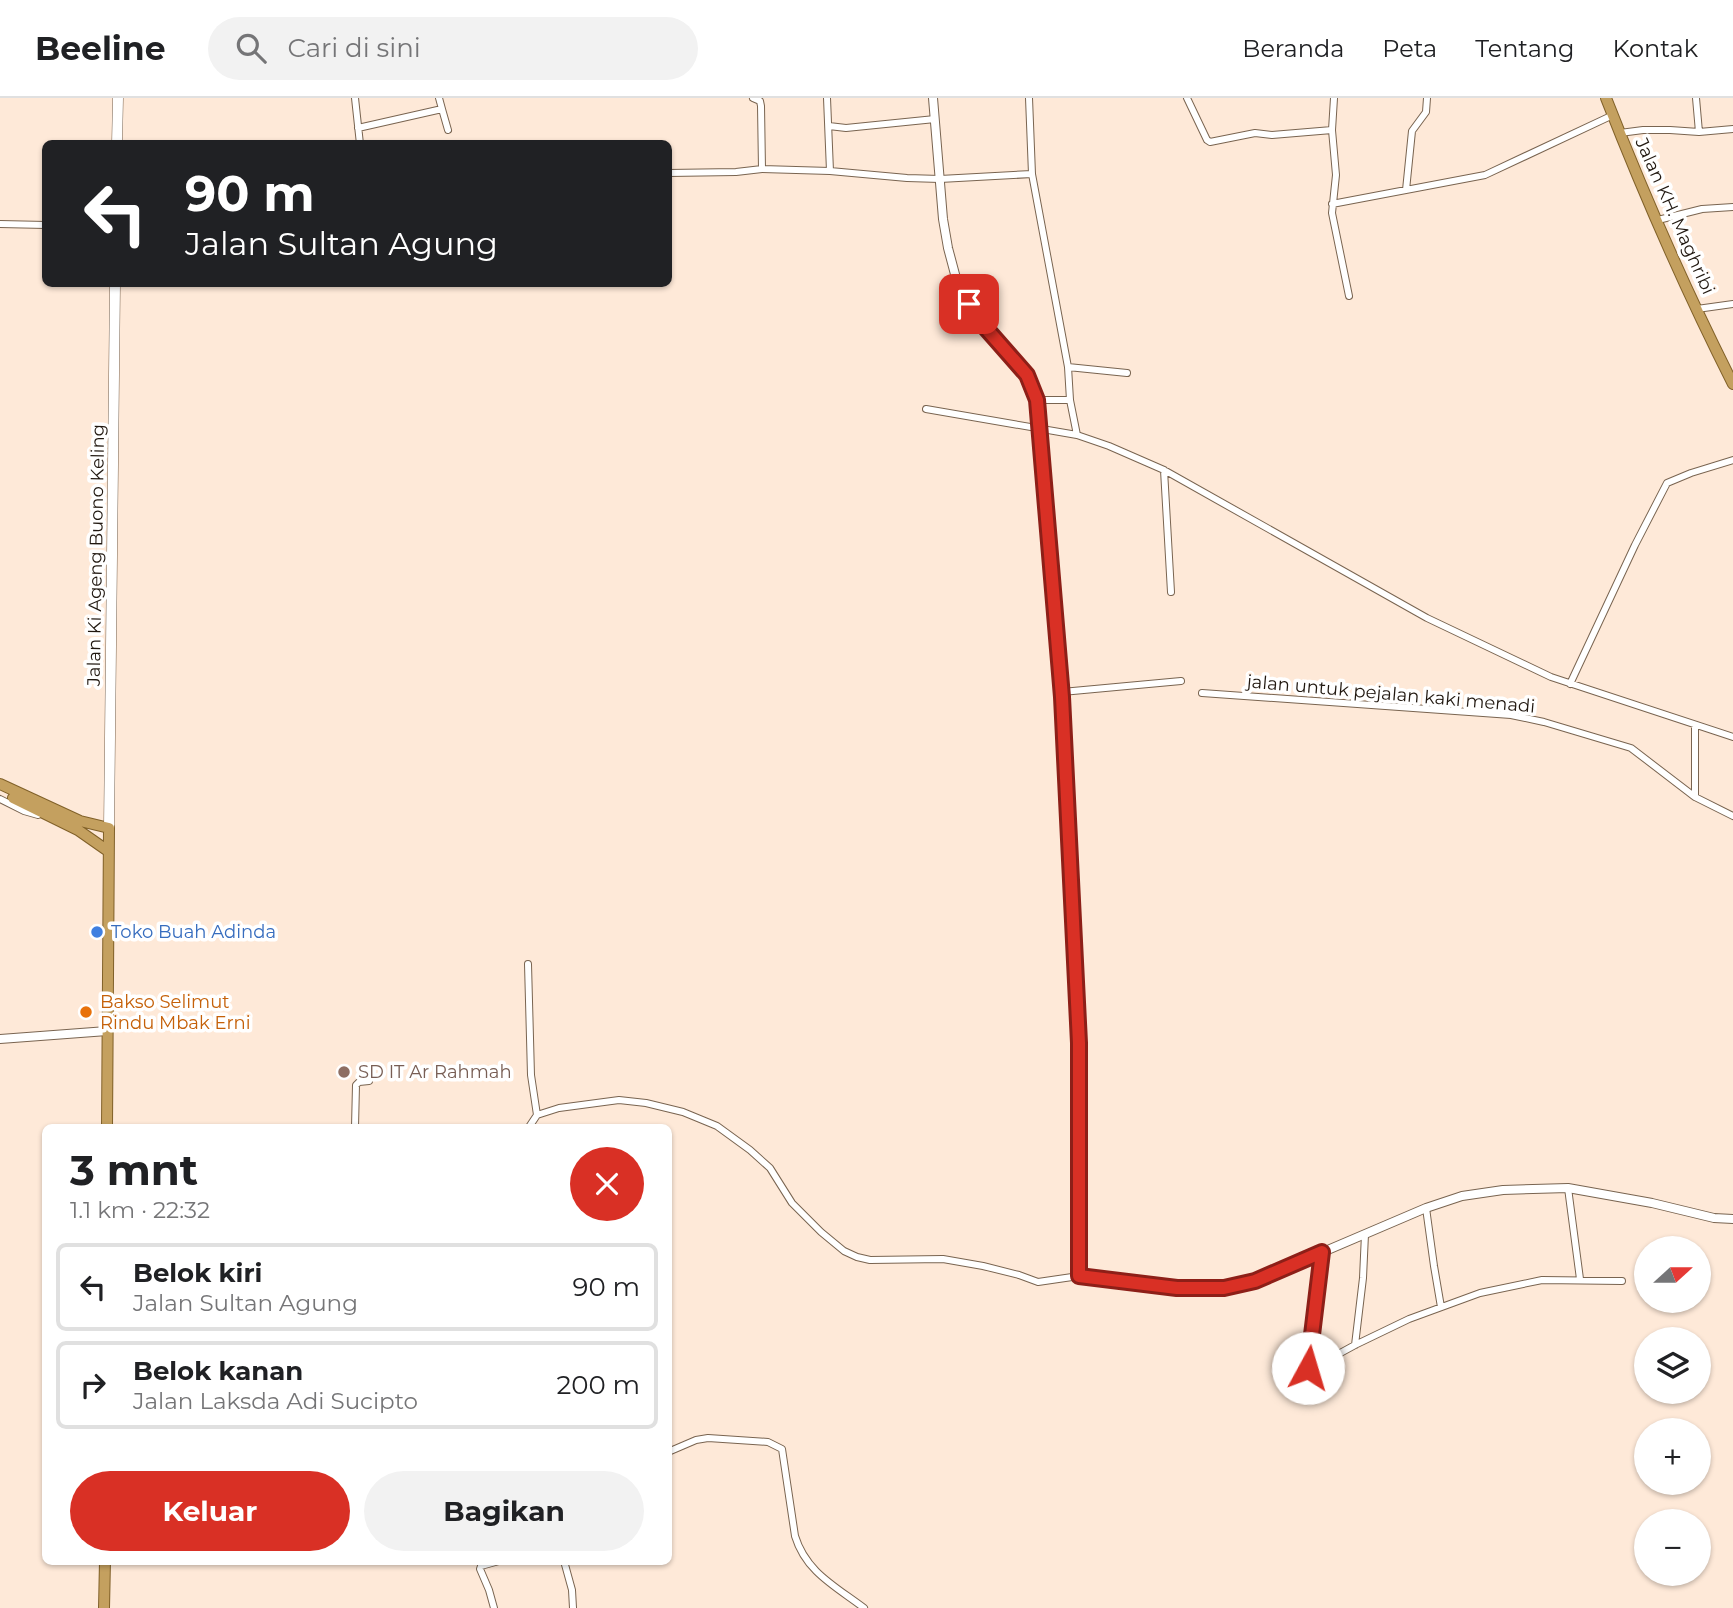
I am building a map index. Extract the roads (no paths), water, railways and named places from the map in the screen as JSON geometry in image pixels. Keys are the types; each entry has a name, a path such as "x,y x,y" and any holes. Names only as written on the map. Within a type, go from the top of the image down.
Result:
{"highway":[{"name":"Jalan KH. Maghribi","path":"1606,98 1696,309 1733,384"},
{"path":"0,784 108,851"},
{"path":"0,791 43,809 109,828 107,1124"},
{"path":"104,1608 105,1565"}],"main road":[{"path":"117,140 118,98"},
{"name":"Jalan Ki Ageng Buono Keling","path":"109,828 115,287"}],"street":[{"path":"355,98 360,140"},
{"path":"439,98 448,130"},
{"path":"753,98 760,101 761,106 762,169"},
{"path":"827,98 830,171"},
{"path":"933,98 945,229 956,278 984,326 1027,375 1037,400 1062,692 1079,1043 1079,1276"},
{"path":"1029,98 1032,174 1068,367 1070,400 1077,435"},
{"path":"1187,98 1209,142 1255,132 1272,135 1332,130"},
{"path":"1334,98 1332,130 1336,175 1332,213 1349,296"},
{"path":"1406,190 1412,131 1426,112 1427,98"},
{"path":"1696,98 1699,132"},
{"path":"358,128 442,109"},
{"path":"1332,204 1494,172 1613,115"},
{"path":"829,127 846,128 935,119"},
{"path":"1620,133 1643,130 1699,132 1733,129"},
{"path":"672,173 762,169 830,171 907,178 1032,174"},
{"path":"1658,220 1702,209 1733,207"},
{"path":"0,224 42,225"},
{"path":"1696,309 1733,304"},
{"path":"1068,367 1127,373"},
{"path":"1037,400 1070,400"},
{"path":"926,409 1077,435 1110,446 1164,470 1427,618 1551,677 1733,737"},
{"path":"1570,684 1667,483 1733,460"},
{"path":"1164,470 1171,592"},
{"path":"1062,692 1181,681"},
{"name":"jalan untuk pejalan kaki menadi","path":"1202,693 1511,715 1544,722 1631,748 1695,797 1733,816"},
{"path":"1695,725 1695,797"},
{"path":"0,799 38,815 43,809"},
{"path":"528,964 531,1075 537,1115"},
{"path":"0,1039 107,1031"},
{"path":"355,1124 356,1085 359,1082 369,1082"},
{"path":"531,1124 537,1115 559,1108 619,1100 683,1112 717,1126 750,1150 770,1168 792,1203 844,1251 870,1260 943,1259 983,1266 1038,1282 1079,1276 1177,1288 1224,1288 1255,1281 1462,1196 1503,1190 1568,1188 1652,1203 1714,1218 1733,1219"},
{"path":"1568,1188 1580,1279"},
{"path":"1426,1209 1441,1307"},
{"path":"1355,1345 1365,1234"},
{"path":"1322,1252 1308,1368 1314,1369 1355,1345 1409,1319 1480,1293 1542,1280 1622,1281"},
{"path":"672,1450 708,1438 768,1442 782,1449 794,1536 798,1547 812,1569 864,1608"},
{"path":"485,1565 480,1569 494,1608"},
{"path":"565,1565 572,1590 573,1608"}],"place":[{"name":"Toko Buah Adinda","path":"97,932"},
{"name":"Bakso Selimut Rindu Mbak Erni","path":"86,1012"},
{"name":"SD IT Ar Rahmah","path":"344,1072"}]}
